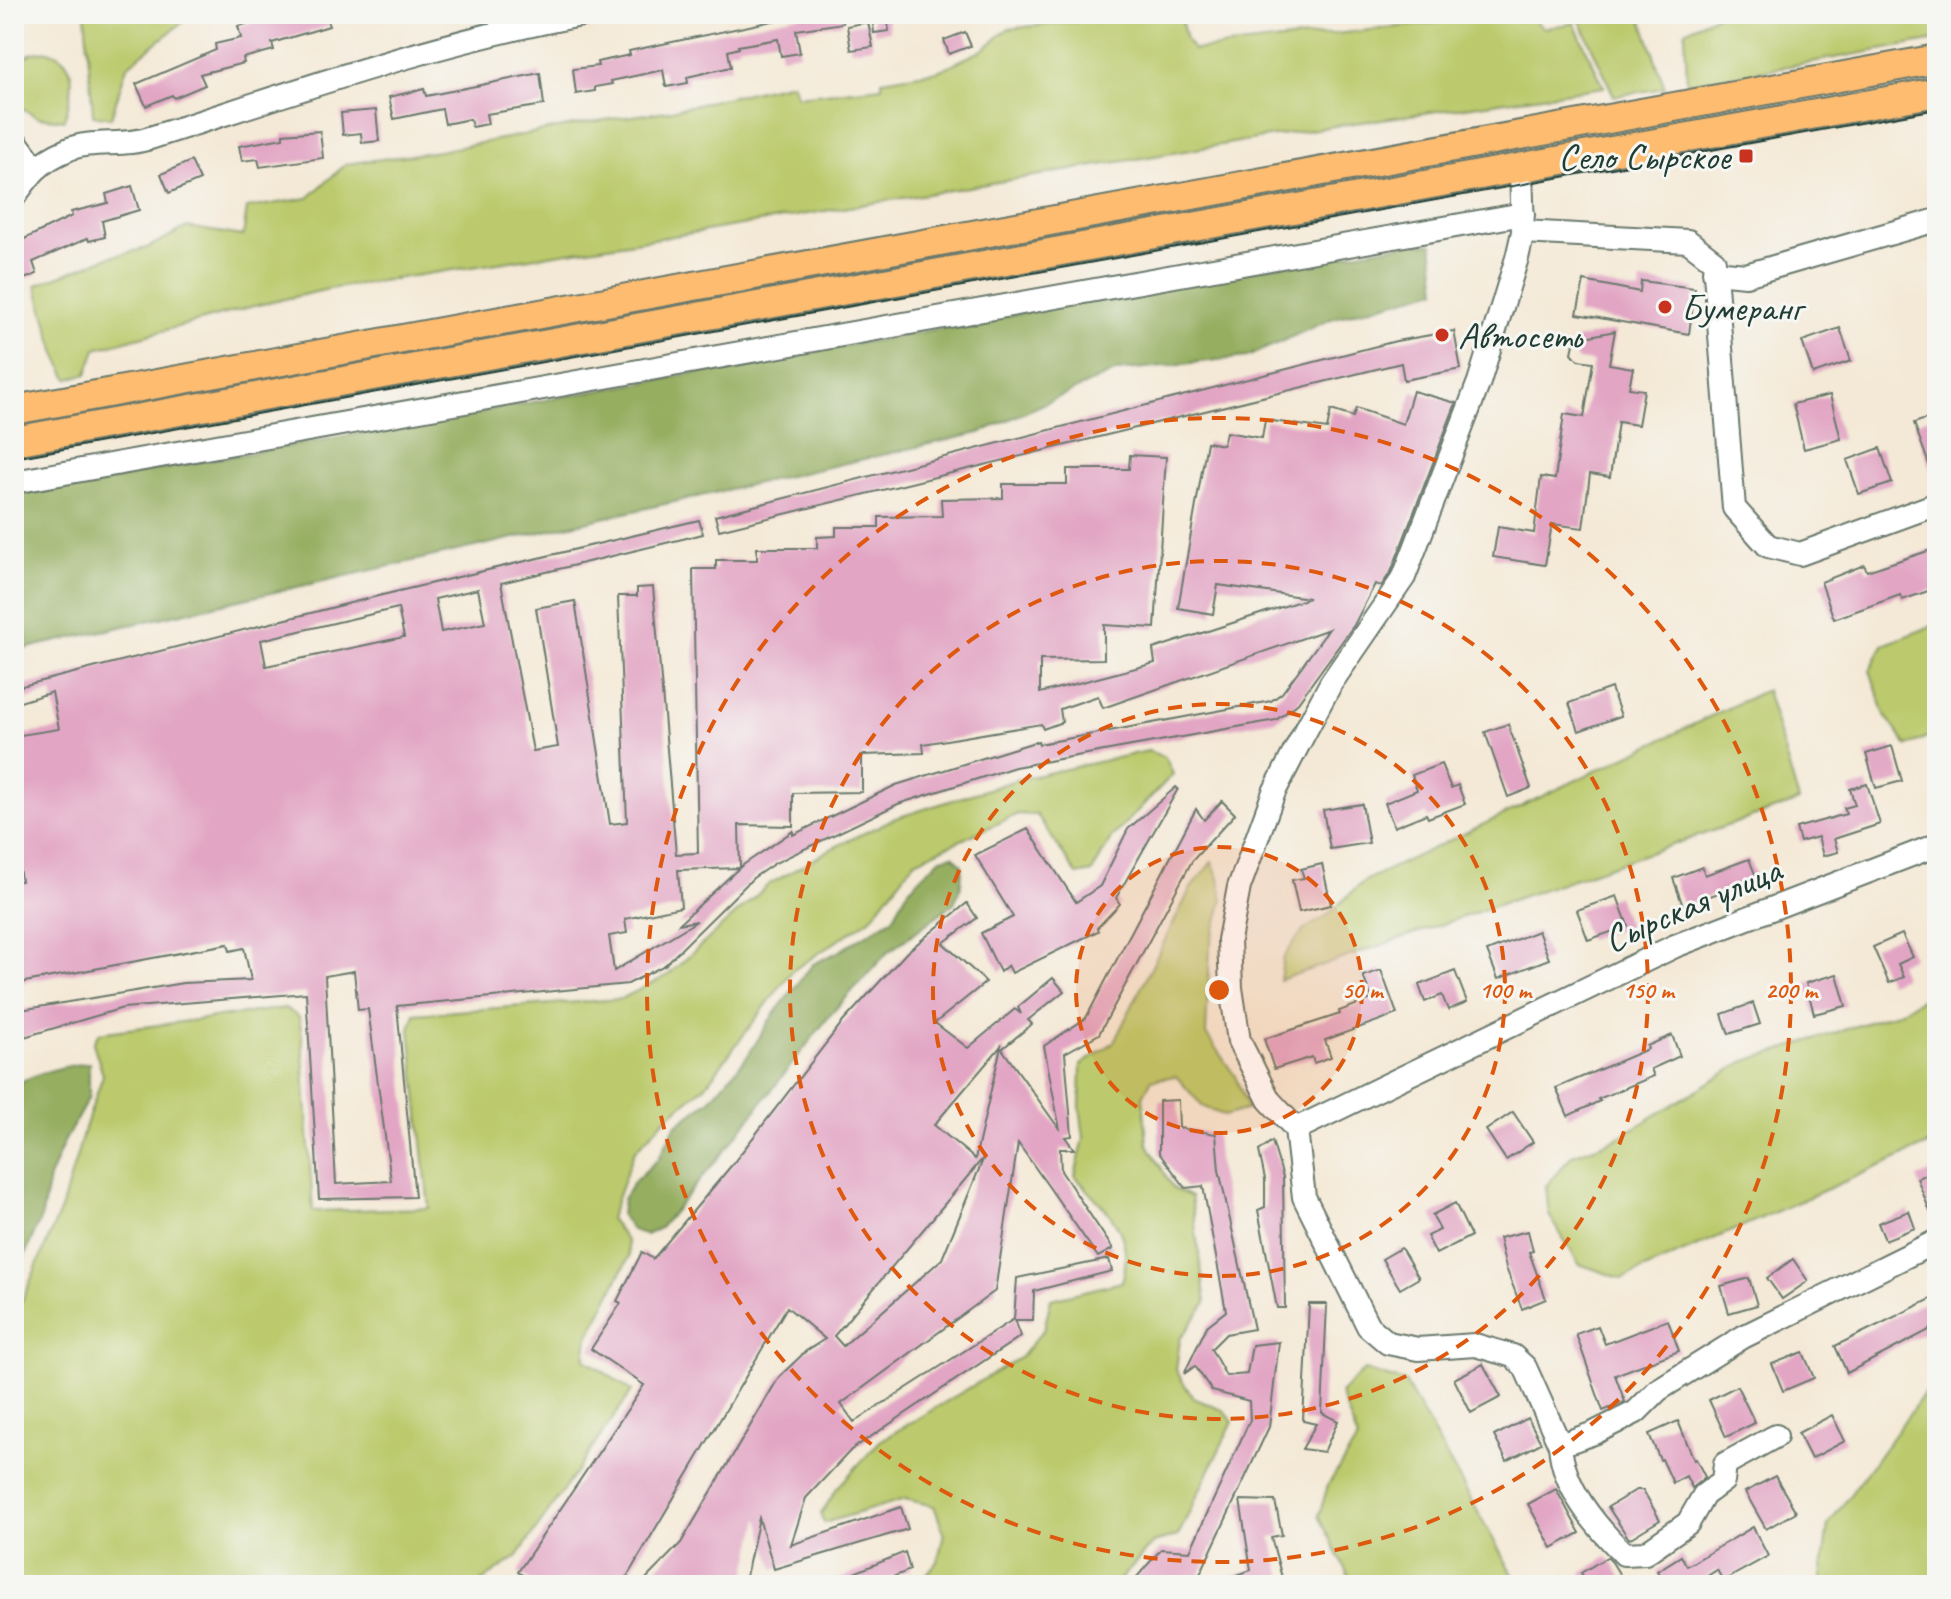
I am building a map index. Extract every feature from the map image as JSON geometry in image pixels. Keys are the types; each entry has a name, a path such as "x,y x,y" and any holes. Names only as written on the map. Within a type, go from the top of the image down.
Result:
{"main road":[{"path":"14,410 1937,59"},
{"path":"14,441 1937,92"}],"street":[{"path":"14,197 35,167 69,148 145,140 402,57 520,26 587,14"},
{"path":"14,139 35,167"},
{"path":"1521,168 1523,223 1479,382 1404,577 1331,683 1274,792 1239,887 1229,940 1231,988 1239,1041 1269,1100 1296,1129 1304,1197 1368,1326 1388,1343 1418,1349 1475,1345 1513,1356 1525,1367 1560,1445 1561,1465 1584,1506 1605,1535 1624,1554 1645,1553 1688,1523 1704,1495 1723,1481 1725,1464 1776,1436"},
{"path":"1714,272 1746,275 1937,220"},
{"path":"14,482 1523,223 1688,241 1714,261 1734,508 1768,546 1800,554 1937,504"},
{"name":"Сырская улица","path":"1296,1129 1675,946 1937,845"},
{"path":"1560,1445 1594,1433 1636,1412 1658,1390 1743,1337 1937,1241"}],"green space":[{"path":"85,14 193,14 127,66 111,118 93,115"},
{"path":"1138,14 1180,14 1186,40 1193,50 1442,22 1529,17 1544,28 1574,23 1604,87 1334,126 699,232 329,289 96,349 87,374 68,379 56,354 36,285 109,257 147,248 187,227 243,236 247,208 308,198 346,164 667,111 792,83 797,96 882,87 882,80 938,71 981,51 1008,29"},
{"path":"1577,14 1640,14 1665,88 1614,96"},
{"path":"1719,14 1937,14 1937,40 1687,84 1685,31"},
{"path":"48,51 66,62 70,71 70,100 64,120 37,117 17,105 15,91 19,61 32,53"},
{"path":"1412,243 1432,244 1437,290 1331,319 1247,357 1117,371 979,433 14,651 14,495"},
{"path":"1937,624 1937,733 1907,746 1885,715 1870,670 1883,645"},
{"path":"1766,690 1799,801 1280,980 1283,959 1294,942 1306,928 1324,918 1364,881"},
{"path":"1148,751 1165,757 1173,774 1112,837 1092,872 1077,875 1037,815 1018,814 915,861 870,919 792,971 705,1086 665,1119 634,1152 610,1218 627,1242 629,1257 588,1337 585,1359 632,1391 517,1557 476,1585 14,1585 14,1319 62,1207 103,1075 93,1043 99,1033 285,1008 299,1017 302,1036 313,1211 429,1208 410,1029 415,1014 621,999 667,976 768,885 831,849 893,819 1016,780"},
{"path":"953,855 962,865 961,887 954,903 887,953 831,1014 660,1228 646,1235 632,1230 621,1215 623,1199 634,1182 659,1158 675,1126 711,1099 747,1057 774,1014 813,964 893,918 909,889 941,858"},
{"path":"1212,862 1223,900 1210,946 1206,1034 1235,1076 1248,1109 1224,1116 1202,1106 1176,1076 1151,1080 1143,1097 1147,1143 1173,1188 1191,1197 1206,1303 1180,1339 1176,1370 1193,1398 1223,1410 1233,1421 1178,1536 1153,1543 1115,1585 918,1585 938,1560 944,1533 934,1506 905,1499 824,1523 821,1514 838,1487 880,1441 1021,1357 1044,1329 1051,1299 1122,1282 1125,1249 1121,1235 1107,1211 1075,1176 1084,1138 1080,1106 1081,1065 1114,1042 1191,888"},
{"path":"1937,990 1937,1141 1622,1279 1579,1264 1549,1215 1546,1186 1572,1155 1616,1139 1743,1062 1897,1013"},
{"path":"89,1063 89,1097 64,1142 49,1178 42,1215 14,1281 14,1085 50,1071"},
{"path":"1364,1370 1405,1382 1519,1585 1352,1583 1319,1516 1328,1485 1358,1439 1340,1393"},
{"path":"1937,1376 1937,1585 1820,1585 1828,1525"}],"building":[{"path":"294,14 325,14 329,26 272,43 274,50 243,58 244,63 200,74 205,85 146,106 136,84 216,50 215,44 241,38 238,26"},
{"path":"806,14 842,14 843,23 796,30 800,53 781,56 778,39 738,46 728,51 731,67 687,77 688,83 666,87 663,70 611,81 612,84 595,87 595,91 576,94 573,69 598,66 597,62 630,55 629,51"},
{"path":"872,14 887,14 889,31 874,33"},
{"path":"868,22 873,47 851,50 847,26"},
{"path":"965,32 971,46 949,54 944,40"},
{"path":"540,73 544,105 486,114 488,124 472,127 470,119 445,124 442,109 394,119 389,97 424,89 426,96"},
{"path":"376,110 379,141 362,143 361,133 343,135 341,113"},
{"path":"320,131 323,158 260,167 258,159 242,161 239,146 283,138 283,134"},
{"path":"191,161 200,180 169,193 161,174"},
{"path":"132,186 139,210 102,221 105,237 89,241 88,238 33,262 37,274 14,283 14,244 72,216 71,212 108,203 106,194"},
{"path":"1584,281 1640,292 1641,281 1695,288 1689,334 1577,314"},
{"path":"1840,328 1851,361 1813,374 1802,341"},
{"path":"1454,331 1461,369 1404,380 1401,363 719,530 715,516 1396,341"},
{"path":"1615,331 1609,364 1633,368 1629,388 1644,390 1638,425 1618,422 1610,477 1590,474 1583,528 1552,524 1545,565 1493,557 1498,527 1534,533 1541,477 1555,479 1564,414 1584,417 1593,362 1578,360 1572,353 1575,339"},
{"path":"1413,391 1456,403 1391,572 1381,586 1375,584 1354,625 1296,705 1276,720 1015,767 898,804 775,863 753,878 665,965 628,984 397,1006 415,1197 319,1199 306,993 123,1008 14,1040 14,1011 183,983 251,980 244,948 230,951 228,944 14,984 14,882 21,881 14,834 14,736 59,729 52,692 14,704 14,688 378,596 699,520 703,534 501,583 533,751 558,747 536,608 575,601 610,824 627,822 618,596 637,596 637,588 653,587 676,854 698,853 693,569 716,569 716,560 757,560 757,548 817,548 817,537 836,536 836,527 879,527 879,517 942,516 941,499 1003,498 1003,484 1067,484 1067,469 1129,469 1130,455 1166,457 1155,628 1104,625 1104,659 1040,660 1040,693 1155,663 1153,649 1309,598 1218,585 1213,614 1178,608 1207,442 1223,445 1226,432 1262,438 1265,420 1327,429 1331,410 1353,417 1356,408 1403,424","holes":["478,589 485,623 441,632 435,599","398,608 404,637 266,666 261,640","1329,629 1282,693 1271,701 1039,744 1038,741 896,785 793,835 793,831 740,867 739,825 793,826 793,793 862,792 862,755 924,753 923,744 1041,724 1043,729 1062,722 1060,709 1098,696 1103,708","739,868 679,924 697,921 614,971 609,936 627,933 625,919 681,907 678,870","354,971 358,1010 368,1009 391,1181 336,1184 325,976"]},
{"path":"1830,395 1841,439 1804,449 1793,404"},
{"path":"1937,415 1937,480 1935,481 1914,423"},
{"path":"1880,448 1892,483 1859,494 1847,460"},
{"path":"1937,548 1937,588 1902,600 1900,595 1834,619 1821,582 1864,565 1867,571"},
{"path":"1611,688 1621,716 1579,731 1569,703"},
{"path":"1508,724 1531,788 1508,797 1485,732"},
{"path":"1892,746 1902,781 1876,788 1866,754"},
{"path":"1441,764 1451,788 1458,785 1465,804 1428,818 1426,814 1394,827 1385,803 1417,790 1412,775"},
{"path":"1867,784 1880,824 1834,839 1838,852 1823,856 1818,837 1800,842 1796,828 1846,814 1844,808 1855,805 1850,789"},
{"path":"1176,787 1178,789 1116,898 1120,904 1097,928 1098,931 1012,973 1008,965 1000,972 981,933 1013,917 975,855 1028,829 1076,902 1100,886 1128,829"},
{"path":"1222,801 1235,814 1192,861 1099,1034 1065,1053 1072,1136 1065,1137 1074,1149 1060,1149 1061,1171 1113,1249 1098,1257 1018,1143 995,1291 841,1404 854,1422 1014,1319 1017,1278 1109,1259 1112,1271 1034,1291 1033,1320 1015,1320 1021,1336 851,1450 806,1498 791,1545 901,1507 908,1529 774,1569 759,1518 744,1585 640,1585 681,1543 779,1377 806,1351 825,1339 787,1307 622,1585 537,1585 518,1572 644,1385 591,1349 621,1303 617,1301 642,1252 653,1259 731,1166 841,1024 907,952 967,903 977,918 943,943 986,982 935,1023 968,1048 1015,1009 1021,1014 1018,1007 1053,978 1064,991 1028,1020 1032,1024 1002,1049 1060,1130 1044,1046 1086,1018 1196,809 1204,820","holes":["1001,1046 1000,1051 975,1159 934,1125","984,1157 942,1259 843,1346 834,1336"]},
{"path":"1362,804 1369,843 1330,849 1323,810"},
{"path":"1749,859 1757,879 1683,906 1673,878 1702,867 1705,875"},
{"path":"1322,864 1331,905 1299,912 1292,880 1304,878 1301,869"},
{"path":"1617,896 1628,926 1588,940 1577,910"},
{"path":"1538,931 1549,959 1498,979 1487,951"},
{"path":"1902,934 1913,957 1898,964 1904,977 1889,983 1873,947"},
{"path":"1381,970 1397,1014 1325,1040 1331,1057 1314,1063 1312,1057 1274,1069 1264,1039 1340,1014 1339,1011 1372,999 1363,976"},
{"path":"1455,971 1467,1002 1448,1010 1442,995 1425,1002 1419,985"},
{"path":"1837,974 1846,1006 1814,1014 1806,983"},
{"path":"1753,1003 1760,1024 1729,1034 1722,1014"},
{"path":"1672,1035 1680,1056 1651,1069 1654,1076 1598,1099 1600,1101 1568,1116 1556,1088 1648,1049 1647,1046"},
{"path":"1178,1100 1179,1128 1216,1134 1219,1170 1254,1329 1226,1334 1211,1349 1226,1376 1247,1374 1252,1345 1279,1342 1269,1427 1195,1585 1130,1585 1161,1549 1190,1551 1250,1420 1249,1401 1212,1391 1195,1366 1184,1374 1207,1326 1226,1311 1203,1186 1186,1188 1159,1153 1159,1101"},
{"path":"1513,1112 1533,1142 1506,1160 1486,1130"},
{"path":"1272,1141 1283,1177 1285,1308 1277,1308 1258,1210 1265,1207 1265,1179 1259,1151"},
{"path":"1937,1170 1937,1227 1936,1227 1917,1178"},
{"path":"1455,1203 1471,1236 1436,1254 1427,1236 1440,1230 1432,1215"},
{"path":"1909,1211 1915,1228 1885,1240 1878,1223"},
{"path":"1528,1231 1533,1251 1529,1252 1546,1299 1522,1309 1506,1268 1499,1238"},
{"path":"1401,1248 1419,1278 1400,1289 1382,1259"},
{"path":"1793,1259 1808,1281 1782,1299 1767,1278"},
{"path":"1749,1278 1757,1305 1729,1313 1721,1286"},
{"path":"1937,1296 1937,1326 1847,1373 1835,1346"},
{"path":"1309,1304 1327,1304 1322,1413 1338,1421 1324,1452 1302,1449 1316,1424 1303,1421"},
{"path":"1668,1320 1679,1351 1615,1375 1625,1402 1603,1411 1576,1334 1598,1326 1605,1344"},
{"path":"1803,1352 1814,1378 1783,1391 1772,1364"},
{"path":"1483,1364 1501,1397 1471,1413 1454,1379"},
{"path":"1737,1386 1755,1423 1726,1437 1709,1400"},
{"path":"1832,1415 1845,1441 1811,1459 1798,1433"},
{"path":"1528,1418 1541,1443 1507,1461 1494,1436"},
{"path":"1678,1421 1694,1460 1705,1477 1692,1488 1686,1476 1673,1483 1649,1434"},
{"path":"1775,1476 1796,1512 1766,1529 1745,1492"},
{"path":"1556,1489 1580,1533 1552,1548 1528,1504"},
{"path":"1636,1490 1643,1490 1660,1520 1629,1539 1608,1507"},
{"path":"1240,1500 1275,1501 1282,1535 1271,1537 1284,1585 1215,1585 1251,1570"},
{"path":"1753,1527 1768,1556 1723,1581 1717,1570 1693,1585 1666,1585 1657,1571 1681,1556 1687,1566"},
{"path":"905,1552 910,1570 873,1585 825,1585"},
{"path":"1607,1557 1626,1585 1589,1585 1581,1573"}],"tram line":[{"path":"14,458 1937,109"}],"place":[{"name":"Село Сырское","path":"1746,156"},
{"name":"Бумеранг","path":"1665,307"},
{"name":"Автосеть","path":"1442,335"}]}
